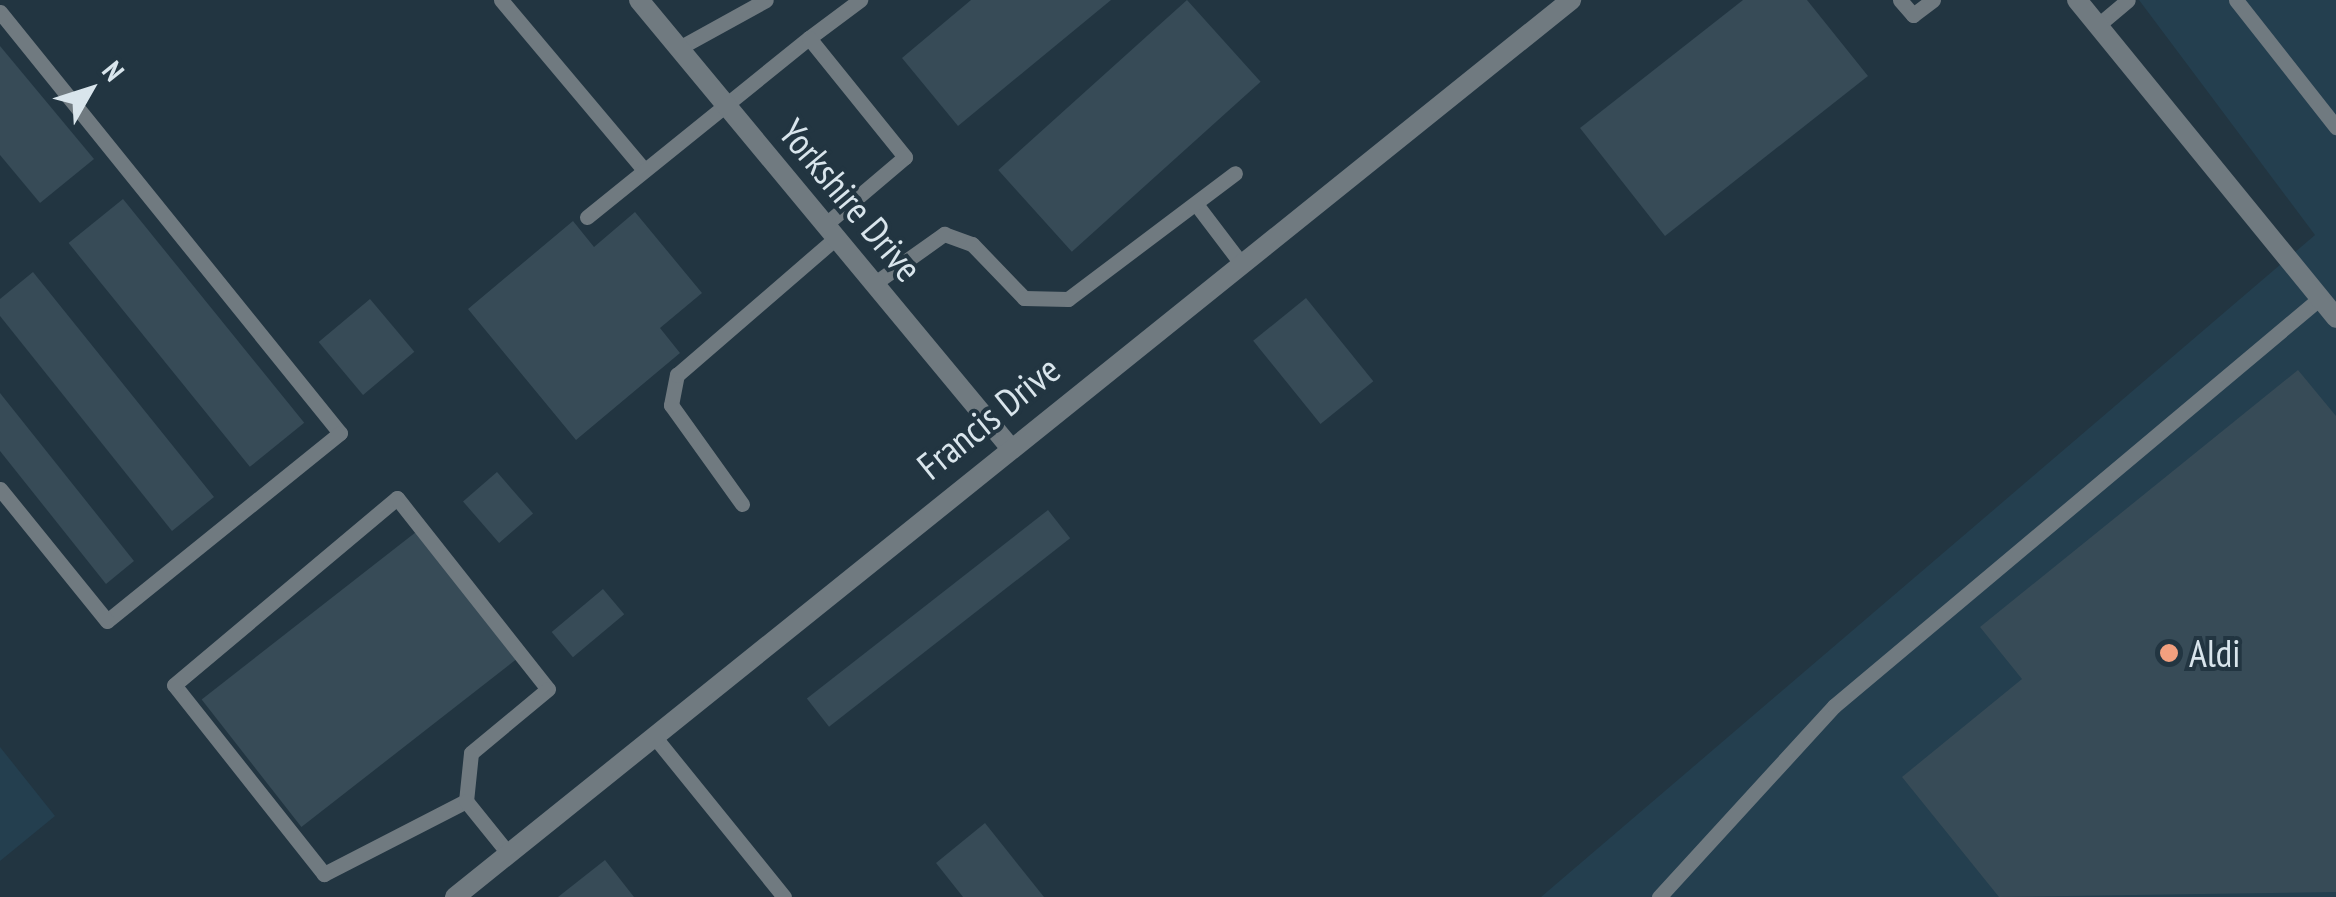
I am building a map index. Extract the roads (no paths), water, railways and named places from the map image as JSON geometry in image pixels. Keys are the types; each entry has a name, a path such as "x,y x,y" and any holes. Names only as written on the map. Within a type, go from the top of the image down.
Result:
{"street":[{"name":"Yorkshire Drive","path":"639,0 1008,445"},
{"path":"2077,0 2336,318"},
{"name":"Francis Drive","path":"456,897 1008,445 1565,2"}],"lane":[{"path":"501,0 644,170"},
{"path":"679,48 766,0"},
{"path":"587,217 723,102 860,0"},
{"path":"1900,0 1913,15 1933,0"},
{"path":"2098,26 2128,0"},
{"path":"2236,0 2336,127"},
{"path":"0,12 340,432 107,621 0,489"},
{"path":"742,504 671,405 676,375 905,158 808,38"},
{"path":"875,283 944,234 972,244 1024,298 1068,299 1235,173"},
{"path":"1196,204 1240,262"},
{"path":"1659,897 1834,706 2320,298"},
{"path":"466,801 324,874 174,685 397,498 548,689 471,753 466,801 508,853"},
{"path":"652,736 784,897"}],"place":[{"name":"Aldi","path":"2169,653"}]}
